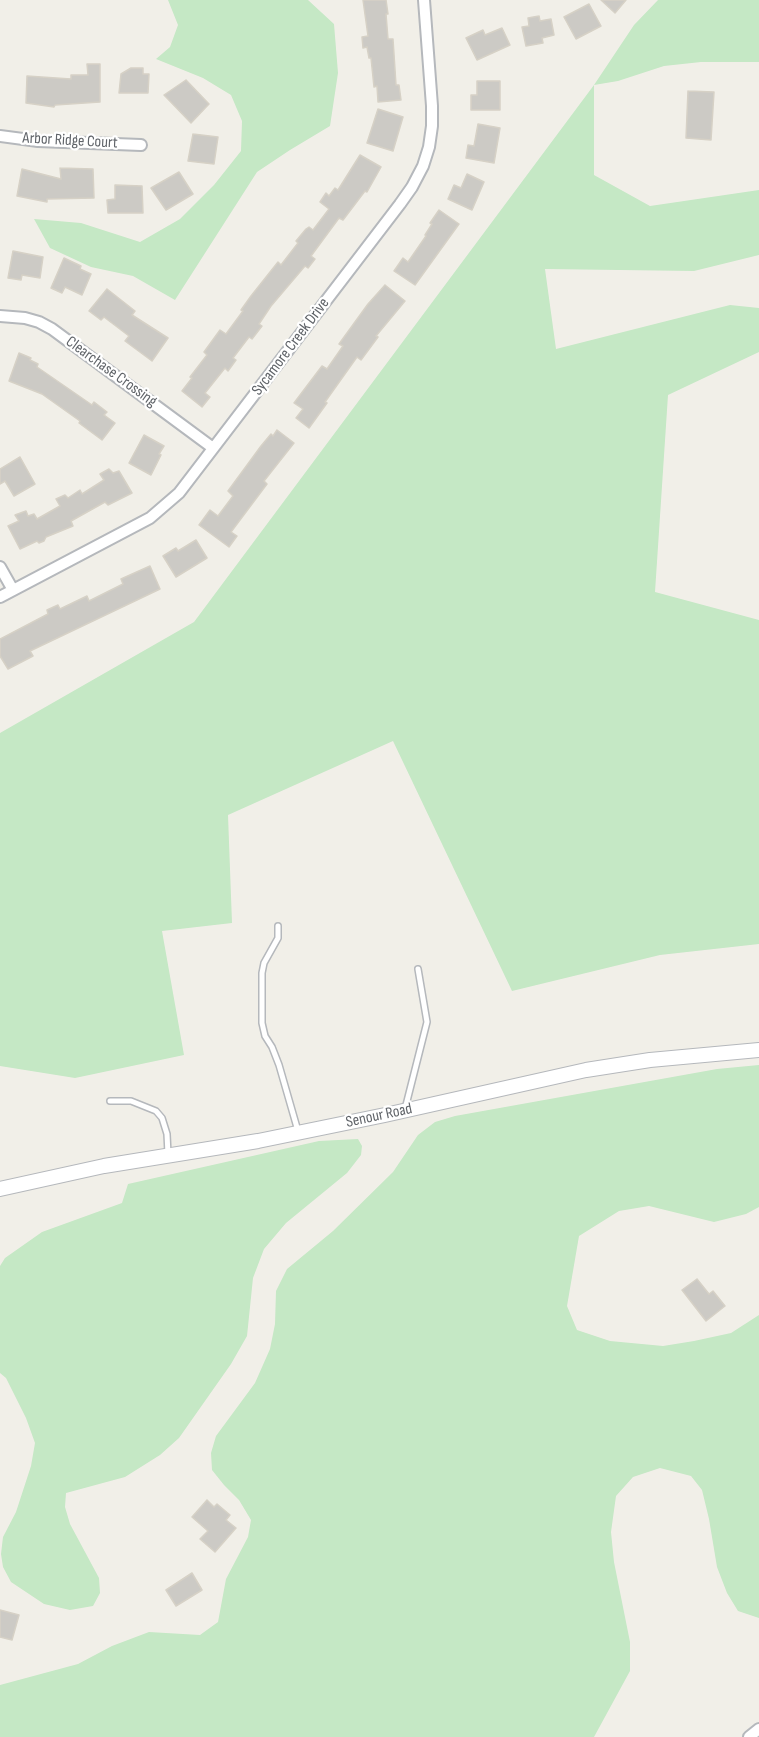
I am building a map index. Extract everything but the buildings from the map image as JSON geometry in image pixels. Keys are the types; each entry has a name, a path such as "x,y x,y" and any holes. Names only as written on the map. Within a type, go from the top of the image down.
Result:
{"street":[{"name":"Sycamore Creek Drive","path":"0,597 150,518 179,493 400,204 423,166 432,126 424,0"},
{"name":"Arbor Ridge Court","path":"0,136 38,141 141,145"},
{"name":"Clearchase Crossing","path":"0,316 25,318 52,329 213,448"},
{"path":"0,567 13,590"},
{"name":"Senour Road","path":"0,1189 104,1166 404,1111 586,1070 650,1060 759,1050"},
{"path":"749,1737 759,1729"}],"lane":[{"path":"278,926 278,938 264,963 262,973 262,1023 279,1065 299,1132"},
{"path":"404,1111 427,1022 418,969"},
{"path":"110,1101 131,1101 156,1111 162,1118 167,1134 168,1156"}],"green space":[{"path":"168,0 308,0 334,24 338,73 330,126 257,172 175,300 133,276 91,267 50,248 34,219 81,223 140,242 180,219 214,185 241,151 242,121 231,95 203,78 156,59 170,47 178,25"},
{"path":"658,0 759,0 759,62 701,62 664,66 618,81 594,85 634,25"},
{"path":"594,85 594,175 650,206 759,190 759,255 694,271 545,269 556,349 730,305 759,308 759,352 668,395 655,592 759,620 759,944 660,955 512,991 393,741 228,815 232,923 162,931 184,1055 75,1078 0,1066 0,733 194,622"},
{"path":"759,1065 759,1207 746,1214 714,1222 649,1206 619,1211 579,1236 567,1306 577,1330 610,1341 663,1346 731,1333 759,1315 759,1618 738,1611 727,1593 717,1567 702,1490 691,1476 660,1468 633,1477 616,1496 611,1532 614,1562 630,1642 630,1671 594,1737 0,1737 0,1685 78,1664 112,1646 149,1632 200,1635 218,1622 226,1579 248,1537 251,1520 239,1500 212,1470 211,1453 216,1436 255,1383 270,1349 275,1324 276,1291 287,1269 333,1231 393,1172 418,1135 435,1122 455,1116 717,1069"},
{"path":"358,1139 362,1146 361,1155 347,1173 286,1223 264,1249 253,1278 247,1336 231,1364 179,1438 160,1455 125,1477 66,1493 65,1507 70,1524 99,1578 100,1593 93,1606 70,1610 44,1604 11,1582 3,1567 1,1554 3,1537 16,1512 31,1466 35,1443 26,1418 6,1378 0,1373 0,1266 5,1258 42,1232 122,1203 128,1184 319,1141"}]}
